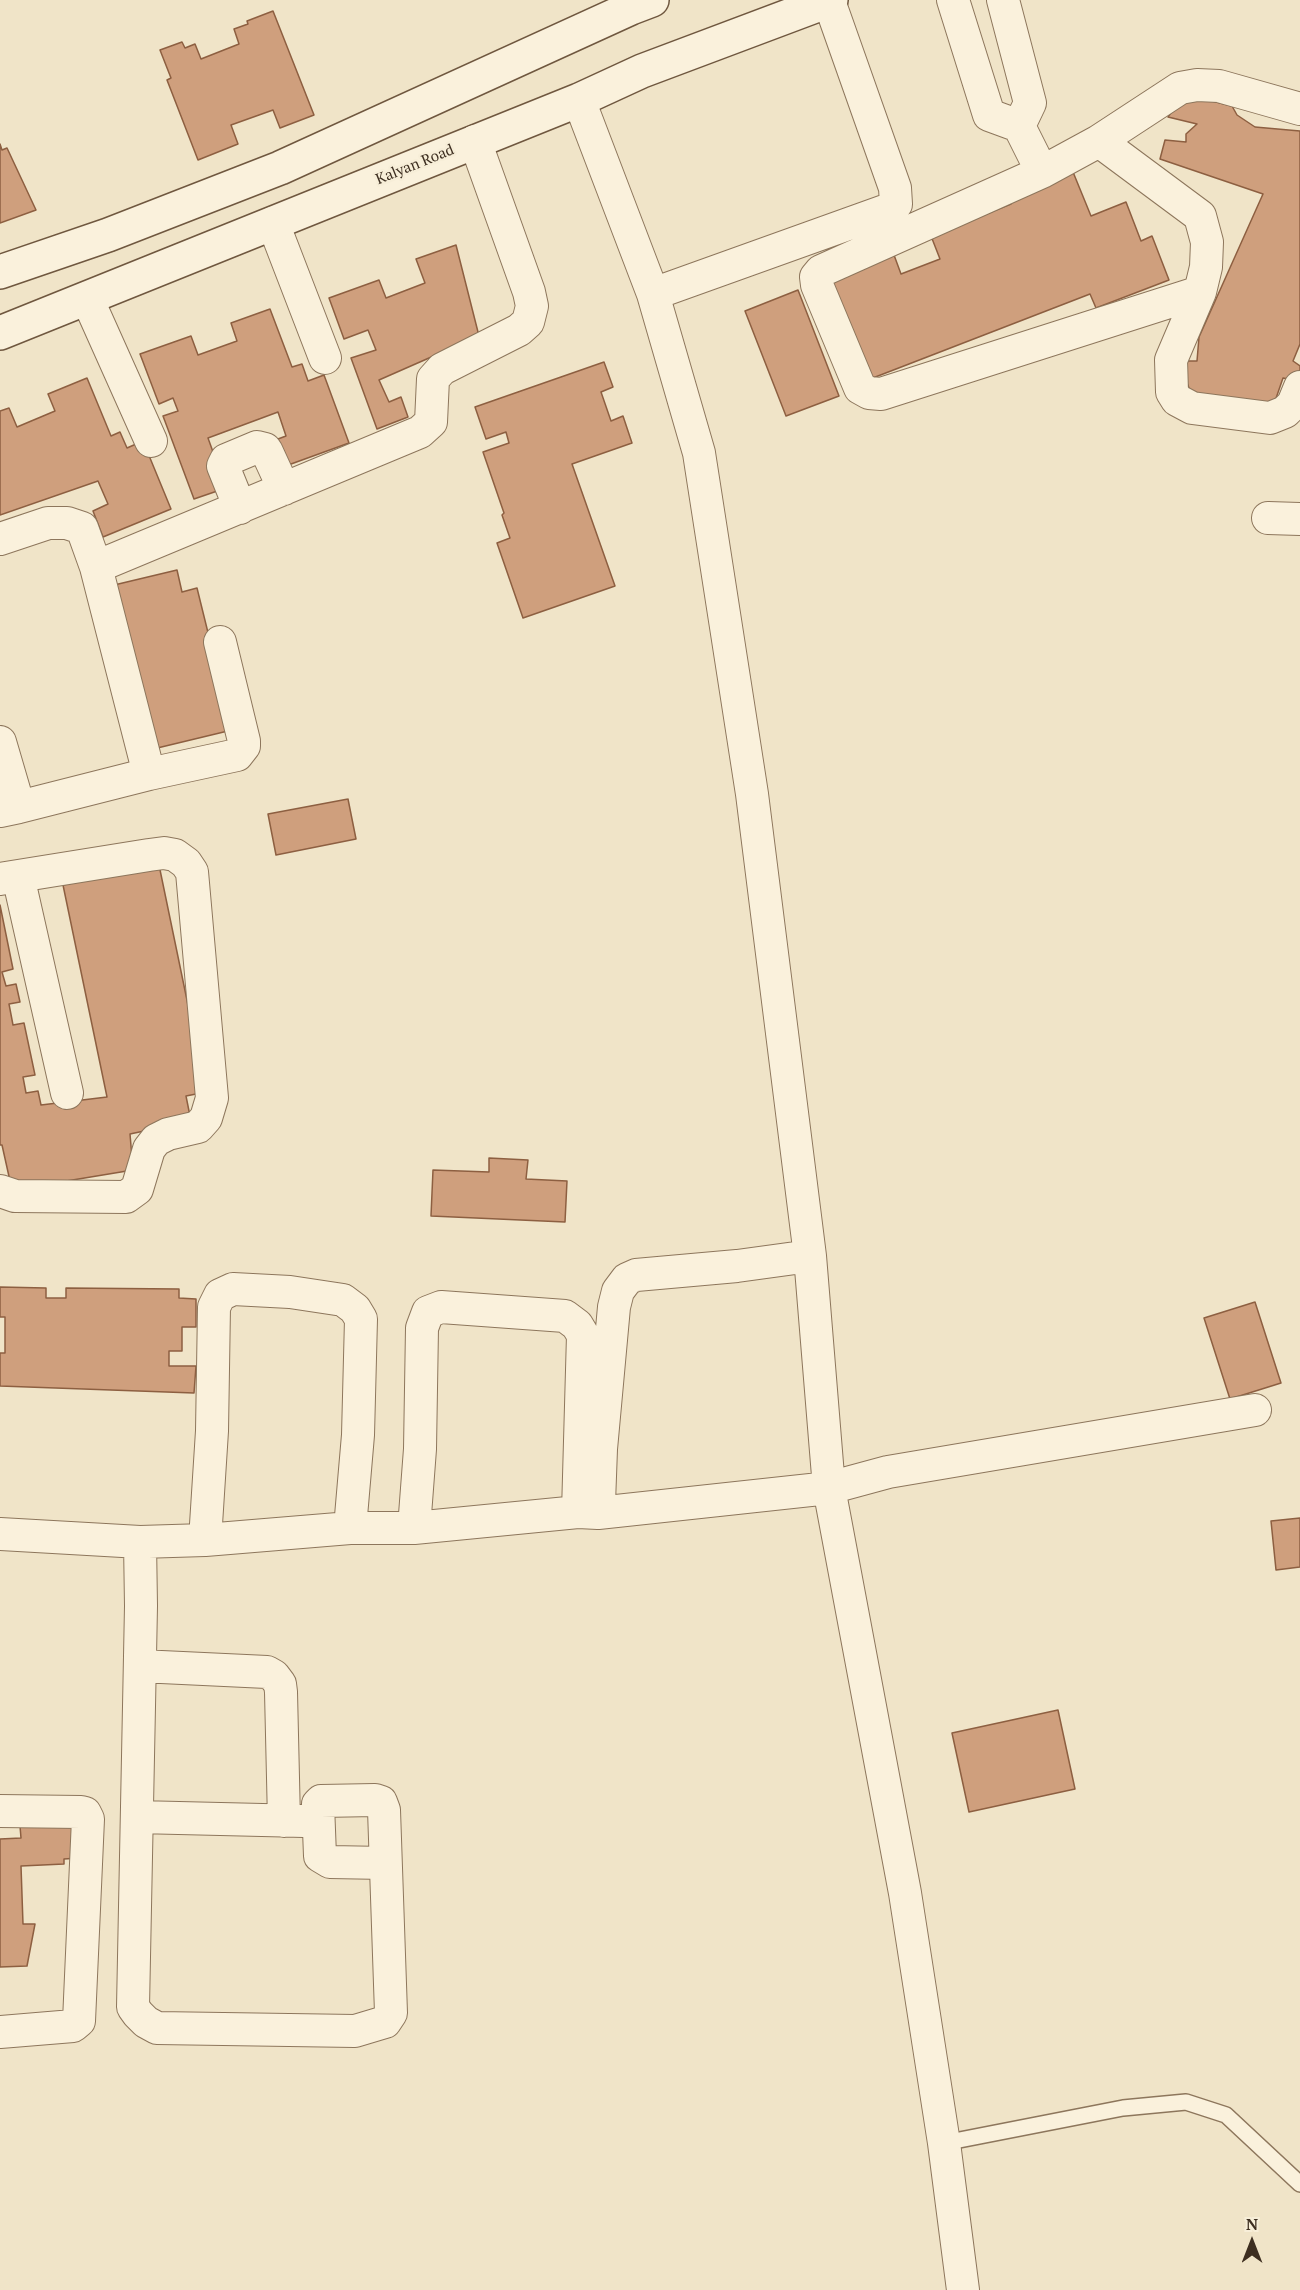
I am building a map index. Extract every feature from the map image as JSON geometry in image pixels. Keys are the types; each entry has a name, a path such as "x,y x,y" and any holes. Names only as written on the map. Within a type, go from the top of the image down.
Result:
{"main road":[{"path":"0,272 108,235 280,168 652,0"},
{"name":"Kalyan Road","path":"0,333 579,100 642,71 830,0"}],"street":[{"path":"653,294 890,209 896,204 895,188 830,0"},
{"path":"953,0 989,115 1019,126 1042,172"},
{"path":"1003,0 1030,102 1019,126"},
{"path":"1200,292 881,393 869,393 860,388 817,285 816,277 821,271 1042,172 1099,141 1180,88 1197,85 1219,86 1300,109"},
{"path":"579,100 653,294 699,453 752,794 810,1256 829,1488 905,1893 944,2144 963,2290"},
{"path":"96,567 420,432 431,422 433,379 442,369 519,330 528,322 532,306 529,292 475,141"},
{"path":"1099,141 1200,216 1207,242 1206,267 1200,292 1171,360 1172,392 1177,400 1192,408 1270,418 1286,412 1293,404 1300,387"},
{"path":"273,223 325,358"},
{"path":"87,298 151,441"},
{"path":"240,507 223,466 226,460 256,447 265,449 267,452 284,489"},
{"path":"1268,518 1300,519"},
{"path":"0,539 48,524 67,523 82,528 96,567 149,774"},
{"path":"0,742 9,809 237,755 244,746 220,642"},
{"path":"0,1191 15,1196 126,1197 137,1189 149,1149 156,1140 168,1134 198,1127 206,1118 212,1098 192,872 176,855 149,855 9,878 67,1093"},
{"path":"588,1512 601,1449 614,1307 618,1291 627,1279 636,1275 737,1266 810,1256"},
{"path":"205,1540 212,1431 214,1307 220,1295 233,1289 290,1292 343,1300 355,1309 361,1319 358,1435 350,1528"},
{"path":"414,1528 420,1449 422,1328 428,1312 441,1307 565,1316 577,1325 583,1335 588,1512"},
{"path":"0,1534 140,1542 205,1540 350,1528 414,1528 588,1512 829,1488 888,1472 1255,1410"},
{"path":"140,1542 140,1666 133,2007 146,2022 157,2028 355,2031 385,2022 391,2013 384,1810 381,1802 375,1800 321,1801 318,1804 319,1854 323,1859 330,1862 385,1863"},
{"path":"140,1666 267,1672 274,1676 281,1692 284,1821"},
{"path":"0,1811 81,1812 85,1813 88,1819 79,2021 73,2026 0,2032"},
{"path":"137,1817 318,1822"}],"lane":[{"path":"944,2144 1123,2108 1186,2102 1226,2115 1300,2184"}],"building":[{"path":"273,11 314,115 280,128 273,110 231,125 238,144 198,160 167,80 171,78 160,50 182,42 185,48 195,44 201,59 239,44 234,29 248,24 247,21"},
{"path":"1184,94 1232,106 1237,115 1255,127 1300,131 1300,344 1293,361 1300,366 1300,379 1299,381 1283,378 1273,407 1192,399 1188,385 1180,378 1183,361 1197,361 1199,337 1263,194 1160,159 1165,140 1186,142 1186,134 1197,124 1168,117"},
{"path":"0,144 2,150 7,148 36,210 0,223"},
{"path":"1073,172 1091,216 1126,202 1141,241 1152,236 1169,280 1096,308 1090,294 865,381 826,281 894,255 901,274 940,259 931,236 1011,204 1008,197"},
{"path":"456,245 479,336 379,380 389,402 401,397 408,417 377,429 351,358 376,350 368,330 344,339 329,298 379,280 386,298 425,283 416,259"},
{"path":"798,290 839,396 786,416 745,311"},
{"path":"270,309 292,367 302,364 308,381 324,375 349,443 280,468 270,442 286,436 278,412 208,438 226,488 194,499 163,416 178,411 173,398 159,404 140,354 191,336 198,355 237,341 231,323"},
{"path":"604,362 613,387 601,392 611,421 623,416 632,443 572,464 615,586 523,618 497,543 510,538 483,452 509,443 506,432 486,439 475,407"},
{"path":"87,378 111,436 120,432 127,448 143,441 171,509 103,537 93,511 108,504 98,481 0,515 0,411 9,408 17,427 55,411 48,394"},
{"path":"177,570 182,592 197,588 232,730 149,750 110,586"},
{"path":"348,799 356,839 276,855 268,814"},
{"path":"159,865 206,1092 186,1096 191,1121 130,1134 133,1170 12,1190 2,1145 0,1145 0,905 13,969 2,972 6,986 16,984 20,1002 9,1004 13,1025 24,1023 35,1075 23,1077 26,1093 38,1091 41,1105 107,1097 63,885"},
{"path":"489,1158 528,1160 526,1179 567,1181 565,1222 431,1216 433,1170 489,1172"},
{"path":"0,1287 46,1288 46,1298 66,1298 66,1288 179,1289 179,1298 196,1299 196,1327 182,1327 182,1351 169,1351 169,1366 196,1366 194,1393 0,1386 0,1353 5,1353 5,1317 0,1317"},
{"path":"1255,1302 1281,1383 1230,1399 1204,1318"},
{"path":"1300,1518 1300,1567 1276,1570 1271,1521"},
{"path":"1058,1710 1075,1789 969,1812 952,1733"},
{"path":"77,1823 79,1858 64,1859 64,1864 21,1866 23,1924 35,1924 27,1966 0,1967 0,1839 21,1838 20,1826"}]}
